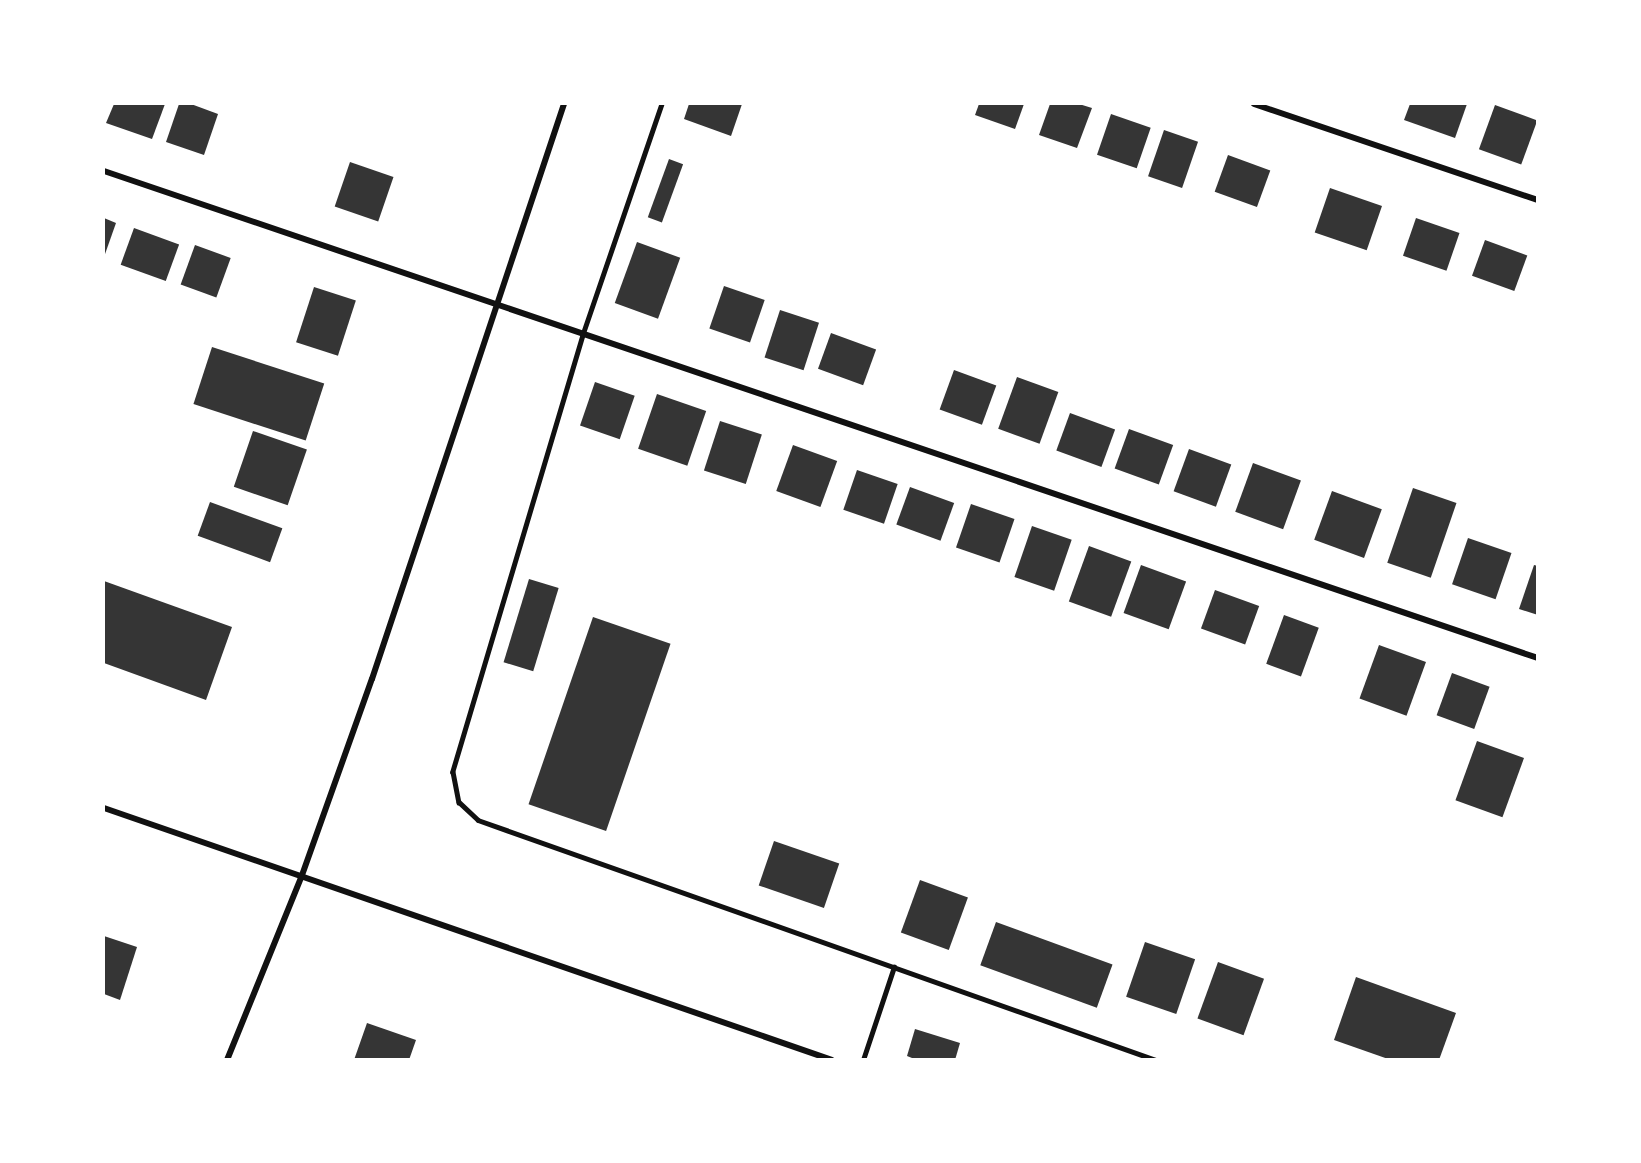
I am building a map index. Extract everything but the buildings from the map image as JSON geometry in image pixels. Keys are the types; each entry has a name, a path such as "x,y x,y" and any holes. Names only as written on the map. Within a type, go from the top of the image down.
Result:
{"street":[{"path":"227,1059 301,878 372,680 564,104"},
{"path":"1254,104 1538,200"},
{"path":"104,171 498,307 1538,658"},
{"path":"104,808 301,878 832,1059"}],"lane":[{"path":"662,104 583,335 453,772 459,801 478,820 1156,1059"},
{"path":"863,1059 894,967"}]}
